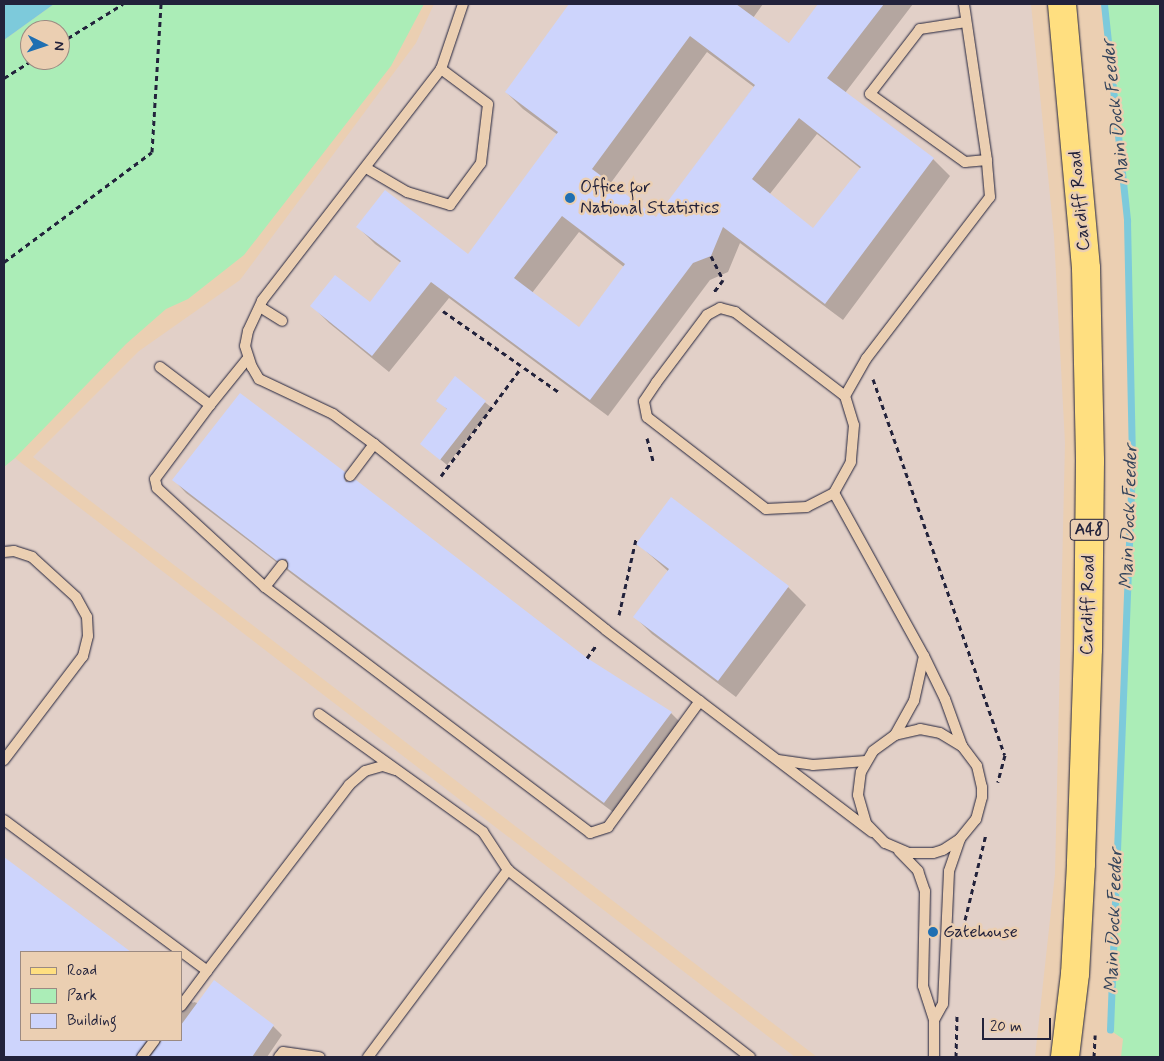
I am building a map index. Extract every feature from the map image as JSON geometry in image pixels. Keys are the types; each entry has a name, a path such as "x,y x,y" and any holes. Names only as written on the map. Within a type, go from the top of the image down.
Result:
{"main road":[{"name":"Cardiff Road","path":"1062,4 1086,268 1090,461 1088,649 1081,864 1075,974 1065,1057"}],"lane":[{"path":"463,4 441,69 260,306 248,331 245,346 248,358 259,379 333,414 374,444 606,630 885,843 898,850 916,854 933,853 943,850 960,839 976,819 982,797 980,775 977,766 962,746 945,699 924,656 834,493"},
{"path":"844,396 866,359 990,197 987,160 964,4"},
{"path":"966,22 920,29 870,94 965,162 987,160"},
{"path":"366,168 407,192 450,206 481,163 488,104 441,69"},
{"path":"260,306 282,321"},
{"path":"720,308 734,312 844,396 854,425 852,462 834,493 807,507 766,508 647,417 644,401 706,315 720,308"},
{"path":"248,358 155,479 157,488 265,587 590,832 608,827 700,701"},
{"path":"160,367 210,405"},
{"path":"350,476 374,444"},
{"path":"4,552 14,552 32,557 76,597 87,617 88,636 83,656 4,760"},
{"path":"265,587 282,565"},
{"path":"895,735 914,701 924,656"},
{"path":"319,714 483,832 508,870 750,1057"},
{"path":"872,832 863,815 858,795 866,761 878,746 895,735 920,730 940,733 962,746"},
{"path":"777,760 813,765 866,761"},
{"path":"182,1005 349,785 365,771 383,766 402,773"},
{"path":"4,820 181,951"},
{"path":"934,1020 943,1004 949,871 960,839"},
{"path":"898,850 918,871 925,891 923,986 934,1020 934,1057"},
{"path":"368,1057 508,870"},
{"path":"182,952 208,971"},
{"path":"142,1057 154,1041"},
{"path":"280,1057 283,1052 320,1057"}],"path":[{"path":"70,37 123,4"},
{"path":"4,262 152,152 161,4"},
{"path":"4,78 20,68"},
{"path":"443,311 560,394"},
{"path":"430,490 521,368"},
{"path":"619,615 636,539"}],"shaded area":[{"path":"434,4 1031,4 1054,236 1065,443 1055,874 1035,1057 817,1057 33,457 139,351 240,280 416,43"},
{"path":"15,458 795,1057 4,1057 4,467"}],"green space":[{"path":"54,4 424,4 391,66 244,255 188,299 166,309 126,344 4,467 4,40 20,28 20,70 70,70 70,20 32,20"},
{"path":"1104,4 1160,4 1160,1057 1121,1057 1123,1039 1110,1030 1132,467 1127,221"}],"water":[{"path":"4,4 54,4 32,20 20,20 20,28 4,40"}],"building":[{"name":"Office for National Statistics","path":"569,4 736,4 789,43 818,4 884,4 827,78 934,158 825,304 723,227 711,256 693,263 590,400 431,282 372,356 310,306 335,275 370,302 401,261 356,227 385,190 468,254 558,132 505,92","holes":["690,36 755,85 656,217 592,169","799,118 861,167 813,228 752,179","562,216 625,264 579,327 514,278"]},
{"path":"455,376 486,401 440,460 420,444 447,409 436,401"},
{"path":"240,393 345,472 344,478 346,482 356,480 587,658 672,712 604,803 288,569 286,559 277,561 172,480"},
{"path":"671,497 789,586 718,681 633,617 669,569 636,544"},
{"path":"4,857 130,951 20,951 20,1041 146,1041 135,1057 4,1057"},
{"path":"214,980 274,1025 252,1057 150,1057 161,1041 182,1041 182,1024"}],"waterway":[{"name":"Main Dock Feeder","path":"1104,4 1127,221 1132,467 1110,1030"}],"place":[{"name":"Office for National Statistics","path":"570,198"},
{"name":"Gatehouse","path":"933,932"}]}
